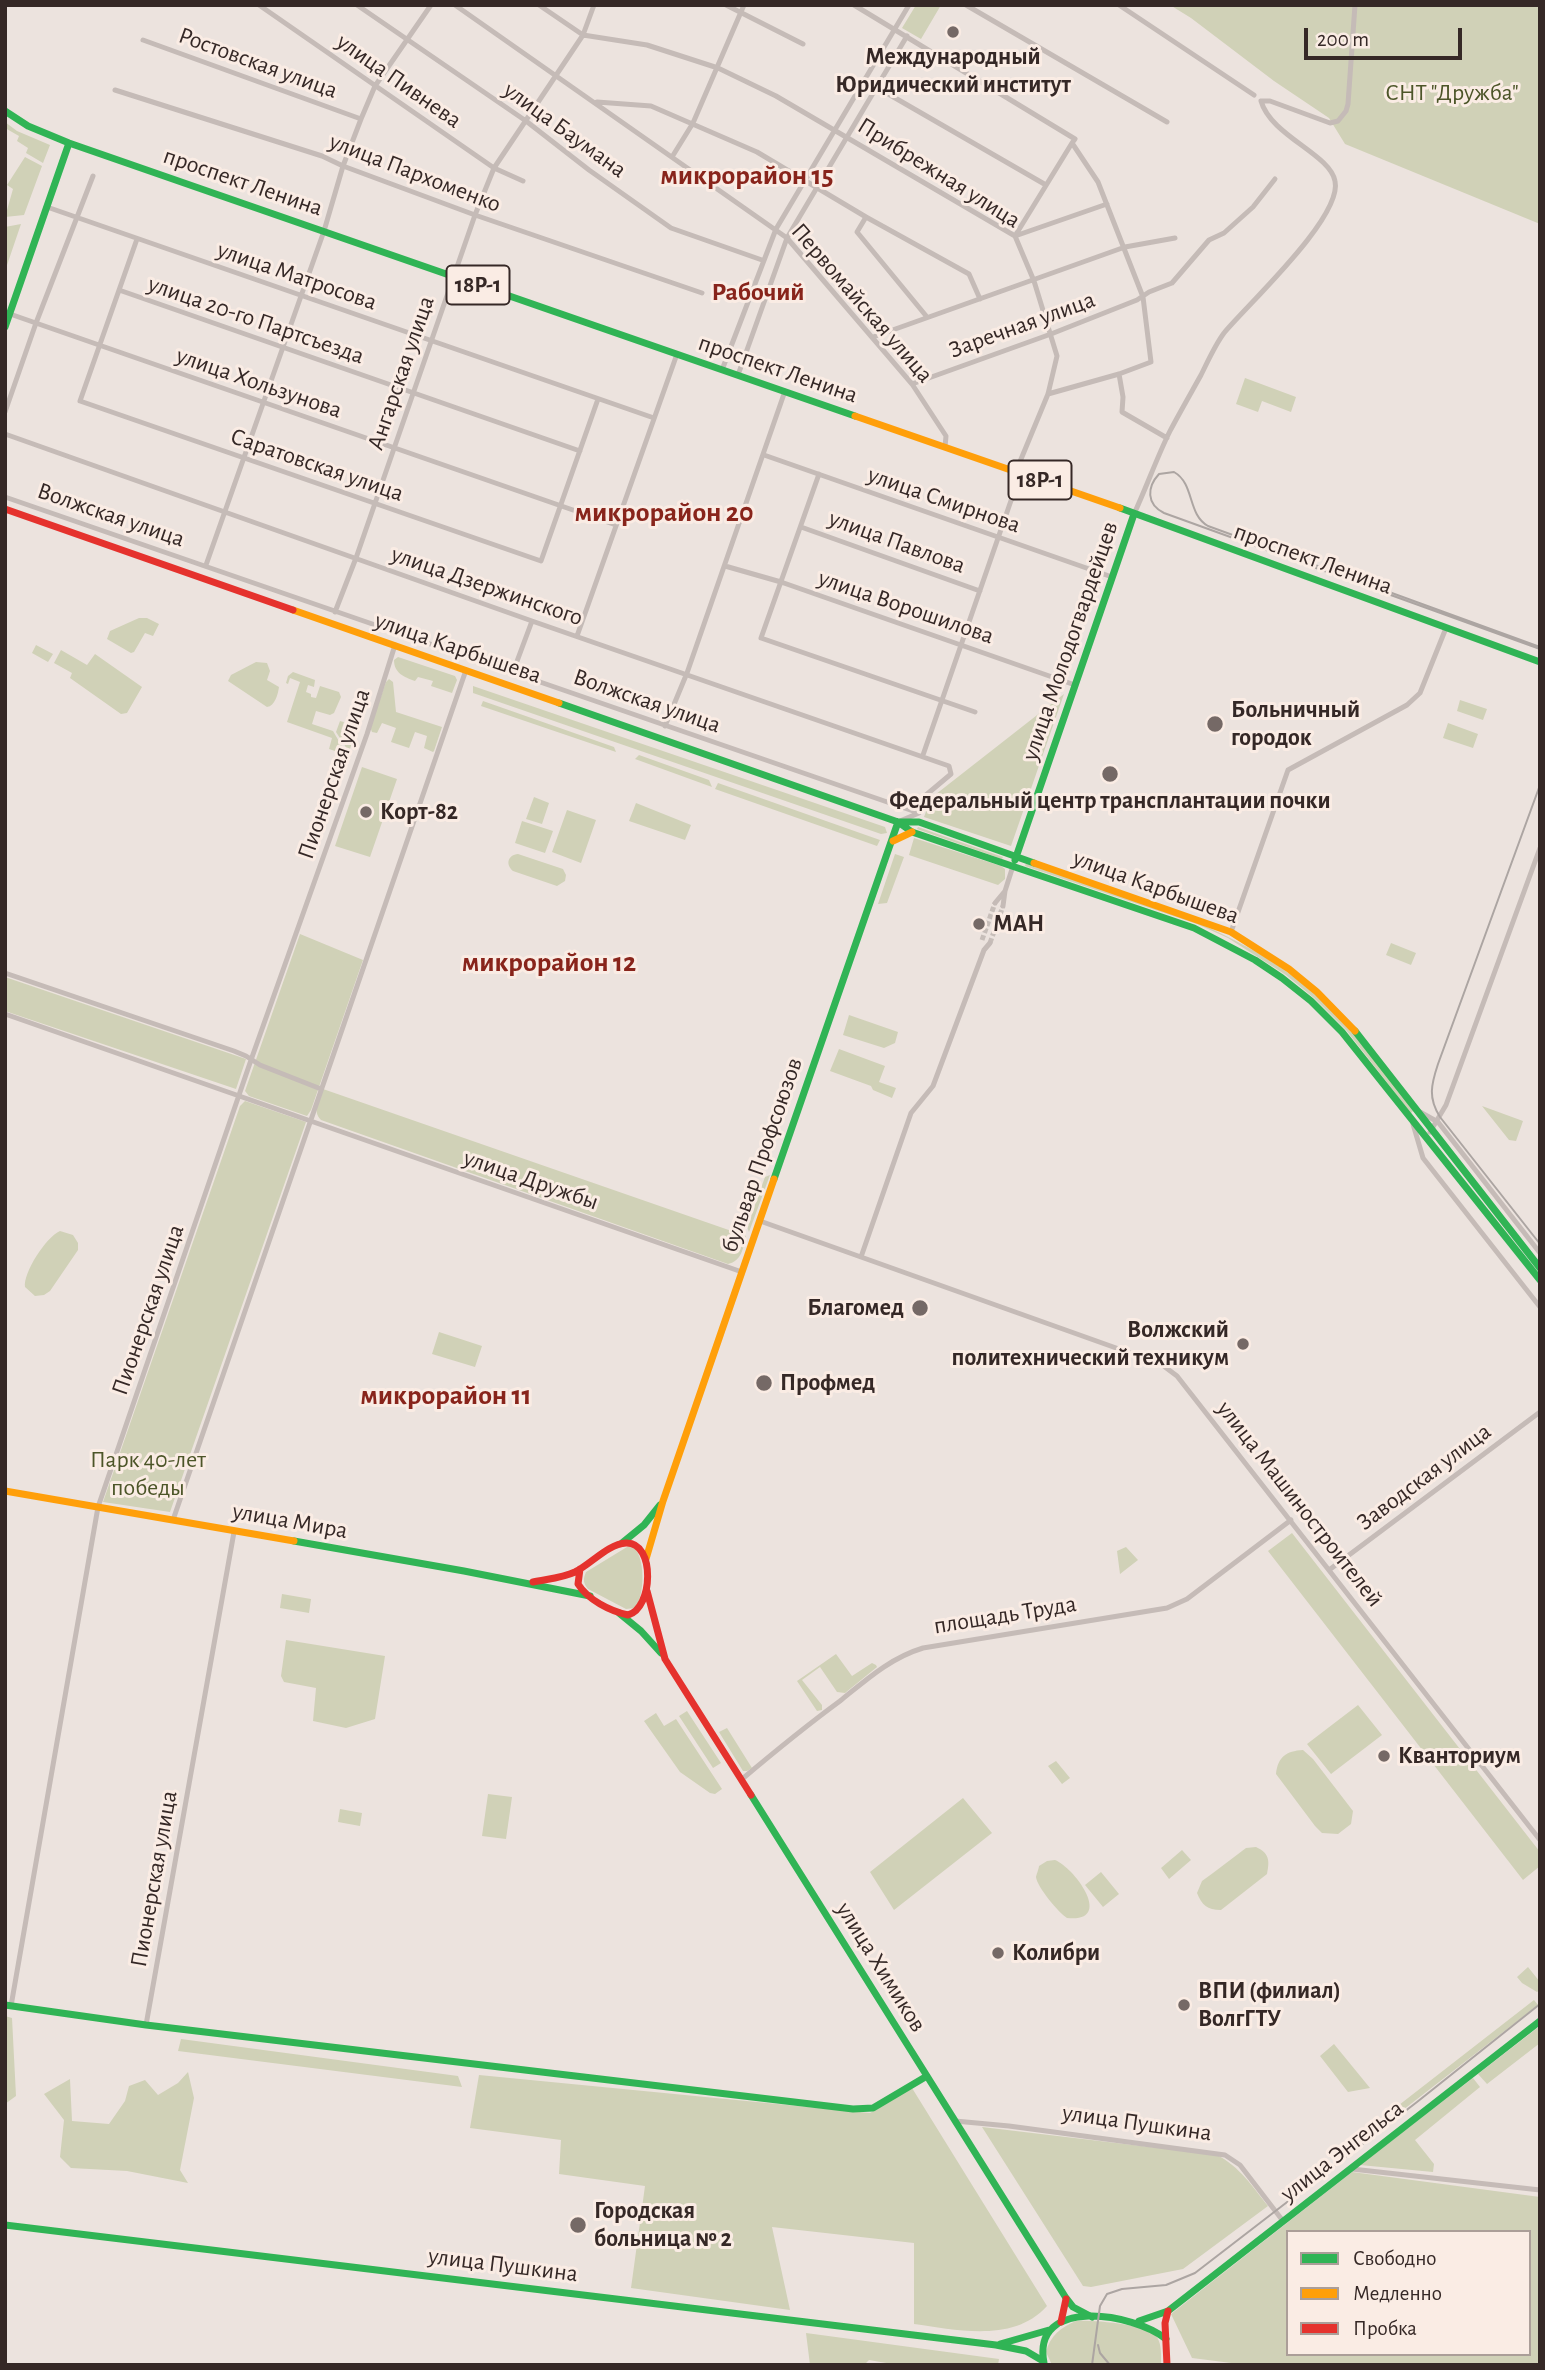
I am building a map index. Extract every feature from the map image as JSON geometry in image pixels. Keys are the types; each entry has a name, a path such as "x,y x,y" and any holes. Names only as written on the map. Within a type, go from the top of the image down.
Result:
{"street":[{"name":"улица Пивнева","path":"259,5 494,168 523,181"},
{"name":"улица Баумана","path":"357,5 526,121 671,228 762,260"},
{"path":"206,565 361,119 375,86 431,5"},
{"name":"Первомайская улица","path":"455,5 787,238 912,384 946,436 945,447"},
{"name":"Прибрежная улица","path":"539,5 583,35 647,44 718,68 776,96 1015,236 1034,281 1057,356 1048,394 1019,462 1015,489 999,538 923,755"},
{"name":"Ангарская улица","path":"335,612 494,168 583,35 594,5"},
{"path":"726,5 743,9 803,44"},
{"path":"853,5 1075,139 1015,236"},
{"path":"722,369 776,229 909,5"},
{"path":"966,5 1167,122"},
{"path":"1119,5 1254,95"},
{"name":"улица Молодогвардейцев","path":"1013,866 1134,513 1168,435 1223,334 1297,253 1332,201 1336,184 1332,172 1287,137 1261,101 1270,101 1330,123 1339,121 1348,104 1355,5"},
{"path":"672,157 693,122 743,9"},
{"path":"738,375 787,238 907,36"},
{"name":"Ростовская улица","path":"143,40 361,119"},
{"path":"863,80 1046,185"},
{"name":"улица Пархоменко","path":"115,90 322,156 475,215 702,293"},
{"path":"594,102 651,106 757,152 969,274 980,299"},
{"name":"проспект Ленина","path":"5,111 28,126 69,143 1018,472 1540,662"},
{"path":"5,327 69,143"},
{"path":"1048,394 1151,362 1143,297 1125,247 1091,169 1072,143"},
{"path":"5,412 93,176"},
{"name":"Заречная улица","path":"912,384 1051,334 1172,283 1209,240 1224,233 1253,207 1275,179"},
{"path":"1015,236 1107,204"},
{"name":"улица Матросова","path":"47,207 654,418"},
{"path":"866,217 857,232 928,317"},
{"path":"873,337 1125,247 1175,238"},
{"path":"100,346 137,239"},
{"name":"улица 20-го Партсъезда","path":"119,290 580,451"},
{"name":"улица Хользунова","path":"10,314 616,525"},
{"name":"Саратовская улица","path":"100,346 80,401 244,458 541,561 561,506"},
{"path":"577,636 677,354"},
{"path":"1119,374 1123,397 1122,412 1168,435"},
{"path":"665,726 687,673 785,391"},
{"path":"561,506 598,399"},
{"name":"улица Дзержинского","path":"5,434 949,766 951,774 926,795 919,813"},
{"name":"улица Смирнова","path":"764,455 1112,578"},
{"path":"819,474 761,638 975,712"},
{"name":"Волжская улица","path":"5,497 919,813"},
{"name":"улица Карбышева","path":"5,509 898,822 919,822 1231,932 1289,969 1351,1026 1420,1112 1429,1133 1540,1280"},
{"name":"улица Павлова","path":"802,527 980,591"},
{"name":"улица Ворошилова","path":"725,566 781,582 1075,685"},
{"path":"513,672 533,621"},
{"path":"1231,932 1287,770 1407,705 1420,692 1446,628"},
{"name":"Пионерская улица","path":"8,2006 98,1507 251,1060 363,745 395,645"},
{"path":"173,1520 466,670"},
{"path":"898,822 919,813"},
{"name":"улица Карбышева","path":"898,822 912,832 1195,928 1255,960 1311,1001 1342,1032 1412,1119 1429,1133 1540,1268"},
{"name":"бульвар Профсоюзов","path":"646,1559 663,1501 898,822"},
{"path":"893,841 912,832"},
{"path":"1429,1133 1446,1106 1540,848"},
{"path":"1003,906 1013,866"},
{"path":"995,903 1005,891"},
{"path":"982,940 984,950"},
{"path":"861,1256 911,1112 933,1086 984,950 990,943"},
{"path":"5,973 234,1051 260,1065 321,1089"},
{"path":"5,1014 240,1096"},
{"name":"улица Дружбы","path":"240,1096 742,1272"},
{"name":"улица Карбышева","path":"1420,1112 1437,1122 1540,1253"},
{"name":"улица Карбышева","path":"1412,1119 1423,1158 1540,1307"},
{"name":"улица Машиностроителей","path":"760,1221 1161,1364 1177,1376 1540,1840"},
{"name":"Заводская улица","path":"1329,1570 1540,1412"},
{"name":"улица Мира","path":"5,1491 590,1596"},
{"name":"бульвар Профсоюзов","path":"621,1544 644,1525 663,1501"},
{"name":"площадь Труда","path":"741,1780 816,1718 900,1656 935,1646 1167,1608 1187,1599 1291,1520"},
{"name":"Пионерская улица","path":"146,2025 234,1532"},
{"path":"621,1544 637,1544 646,1559 647,1591 642,1605 636,1612 628,1615 590,1596 580,1588 577,1580 580,1569 621,1544"},
{"name":"улица Мира","path":"526,1583 552,1579 580,1569"},
{"name":"улица Химиков","path":"647,1591 664,1656"},
{"name":"улица Химиков","path":"616,1611 641,1631 664,1656 1066,2298 1073,2307 1092,2317"},
{"path":"8,2006 146,2025 853,2109 873,2108 927,2076"},
{"name":"улица Энгельса","path":"1139,2321 1168,2311 1540,2021"},
{"name":"улица Пушкина","path":"955,2121 1225,2155 1240,2165 1283,2221"},
{"path":"1349,2169 1540,2190"},
{"name":"улица Пушкина","path":"5,2225 996,2345 1026,2351 1045,2363"},
{"path":"1061,2322 1066,2298"},
{"path":"1168,2311 1165,2323 1167,2362 1176,2365"},
{"name":"улица Пушкина","path":"1045,2363 1043,2343 1052,2329 1061,2322 1079,2316 1139,2321 1153,2327 1166,2339"},
{"name":"улица Пушкина","path":"996,2345 1052,2329"}],"green space":[{"path":"916,5 941,5 921,39 902,28"},
{"name":"СНТ \"Дружба\"","path":"1170,5 1540,5 1540,224 1345,144 1329,118"},
{"path":"5,122 17,131 50,145 43,163 26,153 28,148 17,141 19,136 5,128"},
{"path":"25,157 42,166 24,215 5,217 13,189 7,185"},
{"path":"21,224 5,271 5,227"},
{"path":"1245,378 1296,397 1291,412 1262,401 1258,412 1236,404"},
{"path":"139,618 147,618 159,624 153,636 145,633 134,652 131,653 107,639 110,631"},
{"path":"36,645 53,654 48,662 32,653"},
{"path":"61,650 87,665 95,654 142,687 127,713 121,714 70,678 72,673 54,663"},
{"path":"398,657 455,676 457,680 452,693 431,686 433,681 418,677 415,681 404,676 394,664"},
{"path":"256,662 267,663 270,671 267,680 279,687 274,702 267,707 228,681 231,675"},
{"path":"293,672 315,680 314,687 308,685 306,692 311,694 311,697 316,698 320,686 339,692 341,697 334,713 330,715 316,711 312,724 333,731 347,755 329,749 332,738 287,722 300,682 290,678 288,684 286,683"},
{"path":"389,679 393,682 396,712 442,727 433,752 424,748 427,736 415,732 409,748 391,742 396,728 382,723 377,733 372,732 370,727"},
{"path":"473,686 885,827 887,833 881,834 473,693"},
{"path":"1064,694 1011,846 924,817 931,798"},
{"path":"1460,700 1487,709 1483,720 1457,711"},
{"path":"483,701 614,747 616,752 481,706"},
{"path":"340,721 344,722 341,731 354,736 349,752 336,732"},
{"path":"1448,723 1478,734 1473,748 1443,738"},
{"path":"639,755 709,780 712,787 635,759"},
{"name":"Корт-82","path":"362,767 397,779 370,857 335,846"},
{"path":"718,783 880,840 877,846 715,789"},
{"path":"534,797 549,803 542,824 526,819"},
{"path":"636,803 691,825 685,840 629,821"},
{"path":"567,810 596,820 581,863 552,852"},
{"path":"522,821 553,831 545,853 515,843"},
{"path":"918,827 1003,857 1002,859 917,829"},
{"path":"914,838 1001,866 1005,869 1005,879 998,885 909,855"},
{"path":"518,854 563,869 565,881 557,886 513,871 509,860"},
{"path":"895,854 904,857 887,903 878,904"},
{"path":"1026,863 1180,915 1217,931 1286,971 1318,997 1344,1024 1414,1110 1411,1113 1346,1030 1314,998 1286,975 1228,938 1197,924 1025,866"},
{"path":"300,934 363,960 307,1116 249,1096 245,1091"},
{"path":"1391,943 1416,953 1411,965 1386,955"},
{"path":"5,977 246,1059 236,1089 5,1011"},
{"path":"849,1015 898,1032 895,1043 884,1048 843,1035"},
{"path":"839,1049 885,1066 879,1082 896,1088 892,1098 873,1090 871,1086 830,1071"},
{"path":"323,1089 746,1236 741,1253 736,1260 728,1264 321,1120 317,1109"},
{"name":"Парк 40-лет победы","path":"245,1101 306,1122 170,1512 103,1502 240,1106"},
{"path":"1482,1106 1523,1121 1516,1141 1509,1140"},
{"path":"770,1175 749,1232 747,1227 765,1177"},
{"path":"60,1231 73,1235 78,1243 78,1250 50,1291 35,1296 25,1287 28,1273 42,1248"},
{"path":"439,1332 482,1346 475,1367 432,1354"},
{"path":"1292,1533 1540,1852 1540,1866 1523,1880 1268,1551"},
{"path":"632,1546 640,1558 642,1585 635,1608 626,1609 588,1589 584,1579 586,1572"},
{"path":"1126,1547 1138,1560 1120,1574 1117,1551"},
{"path":"282,1594 311,1599 309,1613 280,1608"},
{"path":"286,1640 385,1656 375,1719 346,1728 313,1721 316,1688 284,1682 281,1676"},
{"path":"836,1654 852,1676 872,1663 877,1667 845,1693 837,1692 820,1667 802,1680 822,1705 822,1710 817,1711 797,1681"},
{"path":"1358,1705 1382,1735 1331,1774 1307,1744"},
{"path":"687,1711 721,1763 713,1768 679,1716"},
{"path":"656,1713 664,1726 676,1719 722,1789 715,1794 710,1793 680,1772 644,1721"},
{"path":"727,1728 752,1768 747,1771 743,1771 719,1732"},
{"path":"1303,1750 1353,1811 1351,1824 1338,1834 1322,1833 1276,1774 1284,1756"},
{"path":"1056,1761 1070,1778 1062,1784 1048,1766"},
{"path":"488,1794 512,1797 506,1839 482,1836"},
{"path":"963,1798 992,1833 894,1910 870,1872"},
{"path":"340,1809 362,1813 360,1826 338,1822"},
{"path":"1256,1847 1268,1857 1267,1874 1221,1910 1206,1906 1197,1893 1202,1881 1246,1848"},
{"path":"1182,1850 1191,1860 1169,1879 1161,1868"},
{"path":"1055,1860 1072,1873 1086,1894 1090,1904 1088,1912 1081,1917 1067,1918 1063,1915 1037,1881 1039,1866"},
{"path":"1101,1872 1119,1894 1103,1907 1085,1885"},
{"path":"1528,1967 1540,1982 1540,1990 1537,1992 1517,1977"},
{"path":"1534,2000 1538,2005 1403,2110 1399,2105"},
{"path":"5,2016 12,2018 16,2096 5,2104"},
{"path":"1540,2026 1540,2043 1487,2084 1478,2074"},
{"path":"181,2039 458,2076 462,2087 178,2051"},
{"path":"1334,2044 1370,2088 1348,2092 1320,2056"},
{"path":"188,2072 194,2098 180,2170 188,2183 127,2171 71,2168 60,2157 64,2120 44,2094 70,2079 72,2121 109,2124 125,2101 129,2086 145,2080 158,2095 178,2083"},
{"path":"479,2075 870,2113 912,2088 1047,2306 1034,2318 1002,2330 966,2331 914,2324 914,2243 772,2227 790,2310 631,2288 645,2186 559,2174 561,2140 470,2128"},
{"path":"1473,2078 1480,2087 1415,2140 1434,2164 1433,2172 1360,2165"},
{"path":"982,2127 1217,2155 1239,2171 1268,2206 1183,2269 1091,2287 1083,2286"},
{"path":"1352,2172 1540,2197 1540,2365 1247,2365 1192,2358 1171,2314"},
{"path":"1076,2321 1120,2324 1152,2333 1160,2343 1161,2365 1052,2365 1046,2352 1050,2341 1061,2329"},
{"path":"806,2333 999,2359 998,2365 898,2365 869,2360 864,2365 810,2365"}],"tunnel":[{"path":"982,940 995,903"},
{"path":"990,943 1003,906"}],"tram line":[{"path":"1540,647 1208,526 1201,521 1185,484 1174,472 1159,474 1152,484 1151,500 1164,513 1540,649"},
{"path":"1540,785 1438,1064 1432,1091 1440,1117 1540,1244"},
{"path":"1092,2365 1100,2306 1107,2294 1122,2289 1166,2285 1195,2273 1540,2004"},
{"path":"1098,2345 1100,2353 1110,2365"}],"traffic: fast":[{"path":"5,111 28,126 69,143 855,416"},
{"path":"5,327 69,143"},
{"path":"1120,508 1540,662"},
{"path":"1015,860 1134,514"},
{"path":"559,703 898,822 919,822 1034,863"},
{"path":"898,822 912,832 1194,928 1255,960 1282,978 1311,1001 1342,1032 1540,1280"},
{"path":"774,1179 898,822"},
{"path":"1355,1031 1540,1268"},
{"path":"622,1543 644,1525 660,1505"},
{"path":"294,1541 590,1596"},
{"path":"619,1613 641,1631 661,1653"},
{"path":"751,1795 1066,2298 1073,2307 1092,2317"},
{"path":"5,2005 146,2025 853,2109 873,2108 927,2076"},
{"path":"1139,2321 1168,2311 1540,2021"},
{"path":"5,2225 996,2345 1026,2351 1043,2361"},
{"path":"1044,2363 1044,2342 1053,2327 1068,2319 1088,2316 1132,2322 1166,2339"},
{"path":"1000,2344 1049,2330"}],"traffic: slow":[{"path":"855,416 1120,508"},
{"path":"293,610 559,703"},
{"path":"893,841 912,832"},
{"path":"1034,863 1231,932 1289,969 1317,992 1355,1031"},
{"path":"646,1559 663,1501 774,1179"},
{"path":"5,1491 294,1541"}],"traffic: jam":[{"path":"5,509 293,610"},
{"path":"533,1582 575,1572 606,1551 626,1543 636,1546 646,1564 648,1576 642,1601 636,1610 628,1615 607,1608 593,1600 578,1584 580,1569"},
{"path":"647,1591 665,1659 751,1795"},
{"path":"1061,2322 1066,2299"},
{"path":"1167,2365 1165,2323 1168,2311"}],"place":[{"name":"Международный Юридический институт","path":"953,32"},
{"name":"Больничный городок","path":"1215,724"},
{"name":"Федеральный центр трансплантации почки","path":"1110,774"},
{"name":"Корт-82","path":"366,812"},
{"name":"МАН","path":"979,924"},
{"name":"Благомед","path":"920,1308"},
{"name":"Волжский политехнический техникум","path":"1243,1344"},
{"name":"Профмед","path":"764,1383"},
{"name":"Кванториум","path":"1384,1756"},
{"name":"Колибри","path":"998,1953"},
{"name":"ВПИ (филиал) ВолгГТУ","path":"1184,2005"},
{"name":"Городская больница № 2","path":"578,2225"}],"district":[{"name":"микрорайон 15","path":"747,176"},
{"name":"Рабочий","path":"758,292"},
{"name":"микрорайон 20","path":"664,513"},
{"name":"микрорайон 12","path":"549,963"},
{"name":"микрорайон 11","path":"446,1396"}]}
